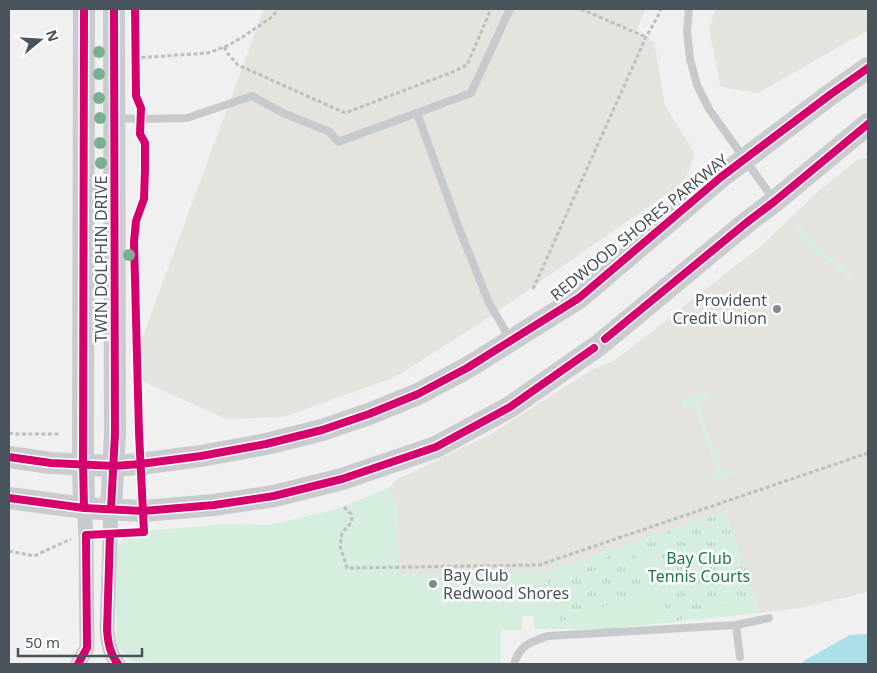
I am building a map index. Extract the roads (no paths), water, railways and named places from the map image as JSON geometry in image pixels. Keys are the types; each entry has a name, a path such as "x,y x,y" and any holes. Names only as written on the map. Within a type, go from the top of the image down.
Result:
{"main road":[{"name":"TWIN DOLPHIN DRIVE","path":"84,9 84,508"},
{"name":"TWIN DOLPHIN DRIVE","path":"111,510 115,434 114,9"},
{"name":"REDWOOD SHORES PARKWAY","path":"9,457 51,463 114,466 201,456 266,444 322,430 369,414 418,394 467,368 579,298 721,177 868,68"},
{"path":"9,498 111,510 143,511 214,505 274,496 342,479 436,447 510,407 598,345 868,124"}],"street":[{"name":"TWIN DOLPHIN DRIVE","path":"78,664 87,648 84,508"},
{"name":"TWIN DOLPHIN DRIVE","path":"111,510 107,630 108,644 113,658 118,664"}],"lane":[{"path":"114,118 141,120 188,118 252,96 283,113 330,132 338,142 471,93 510,9"},
{"path":"689,9 687,31 690,59 697,85 709,109 775,201"},
{"path":"417,113 489,303 511,340"},
{"path":"514,664 516,656 521,649 530,642 548,636 736,625 769,618"},
{"path":"736,625 740,657"}],"water":[{"path":"868,634 868,664 801,664 850,635"}],"place":[{"name":"Provident Credit Union","path":"777,309"},
{"name":"Bay Club Redwood Shores","path":"433,584"}],"park label":[{"name":"Bay Club Tennis Courts","path":"699,567"}]}
